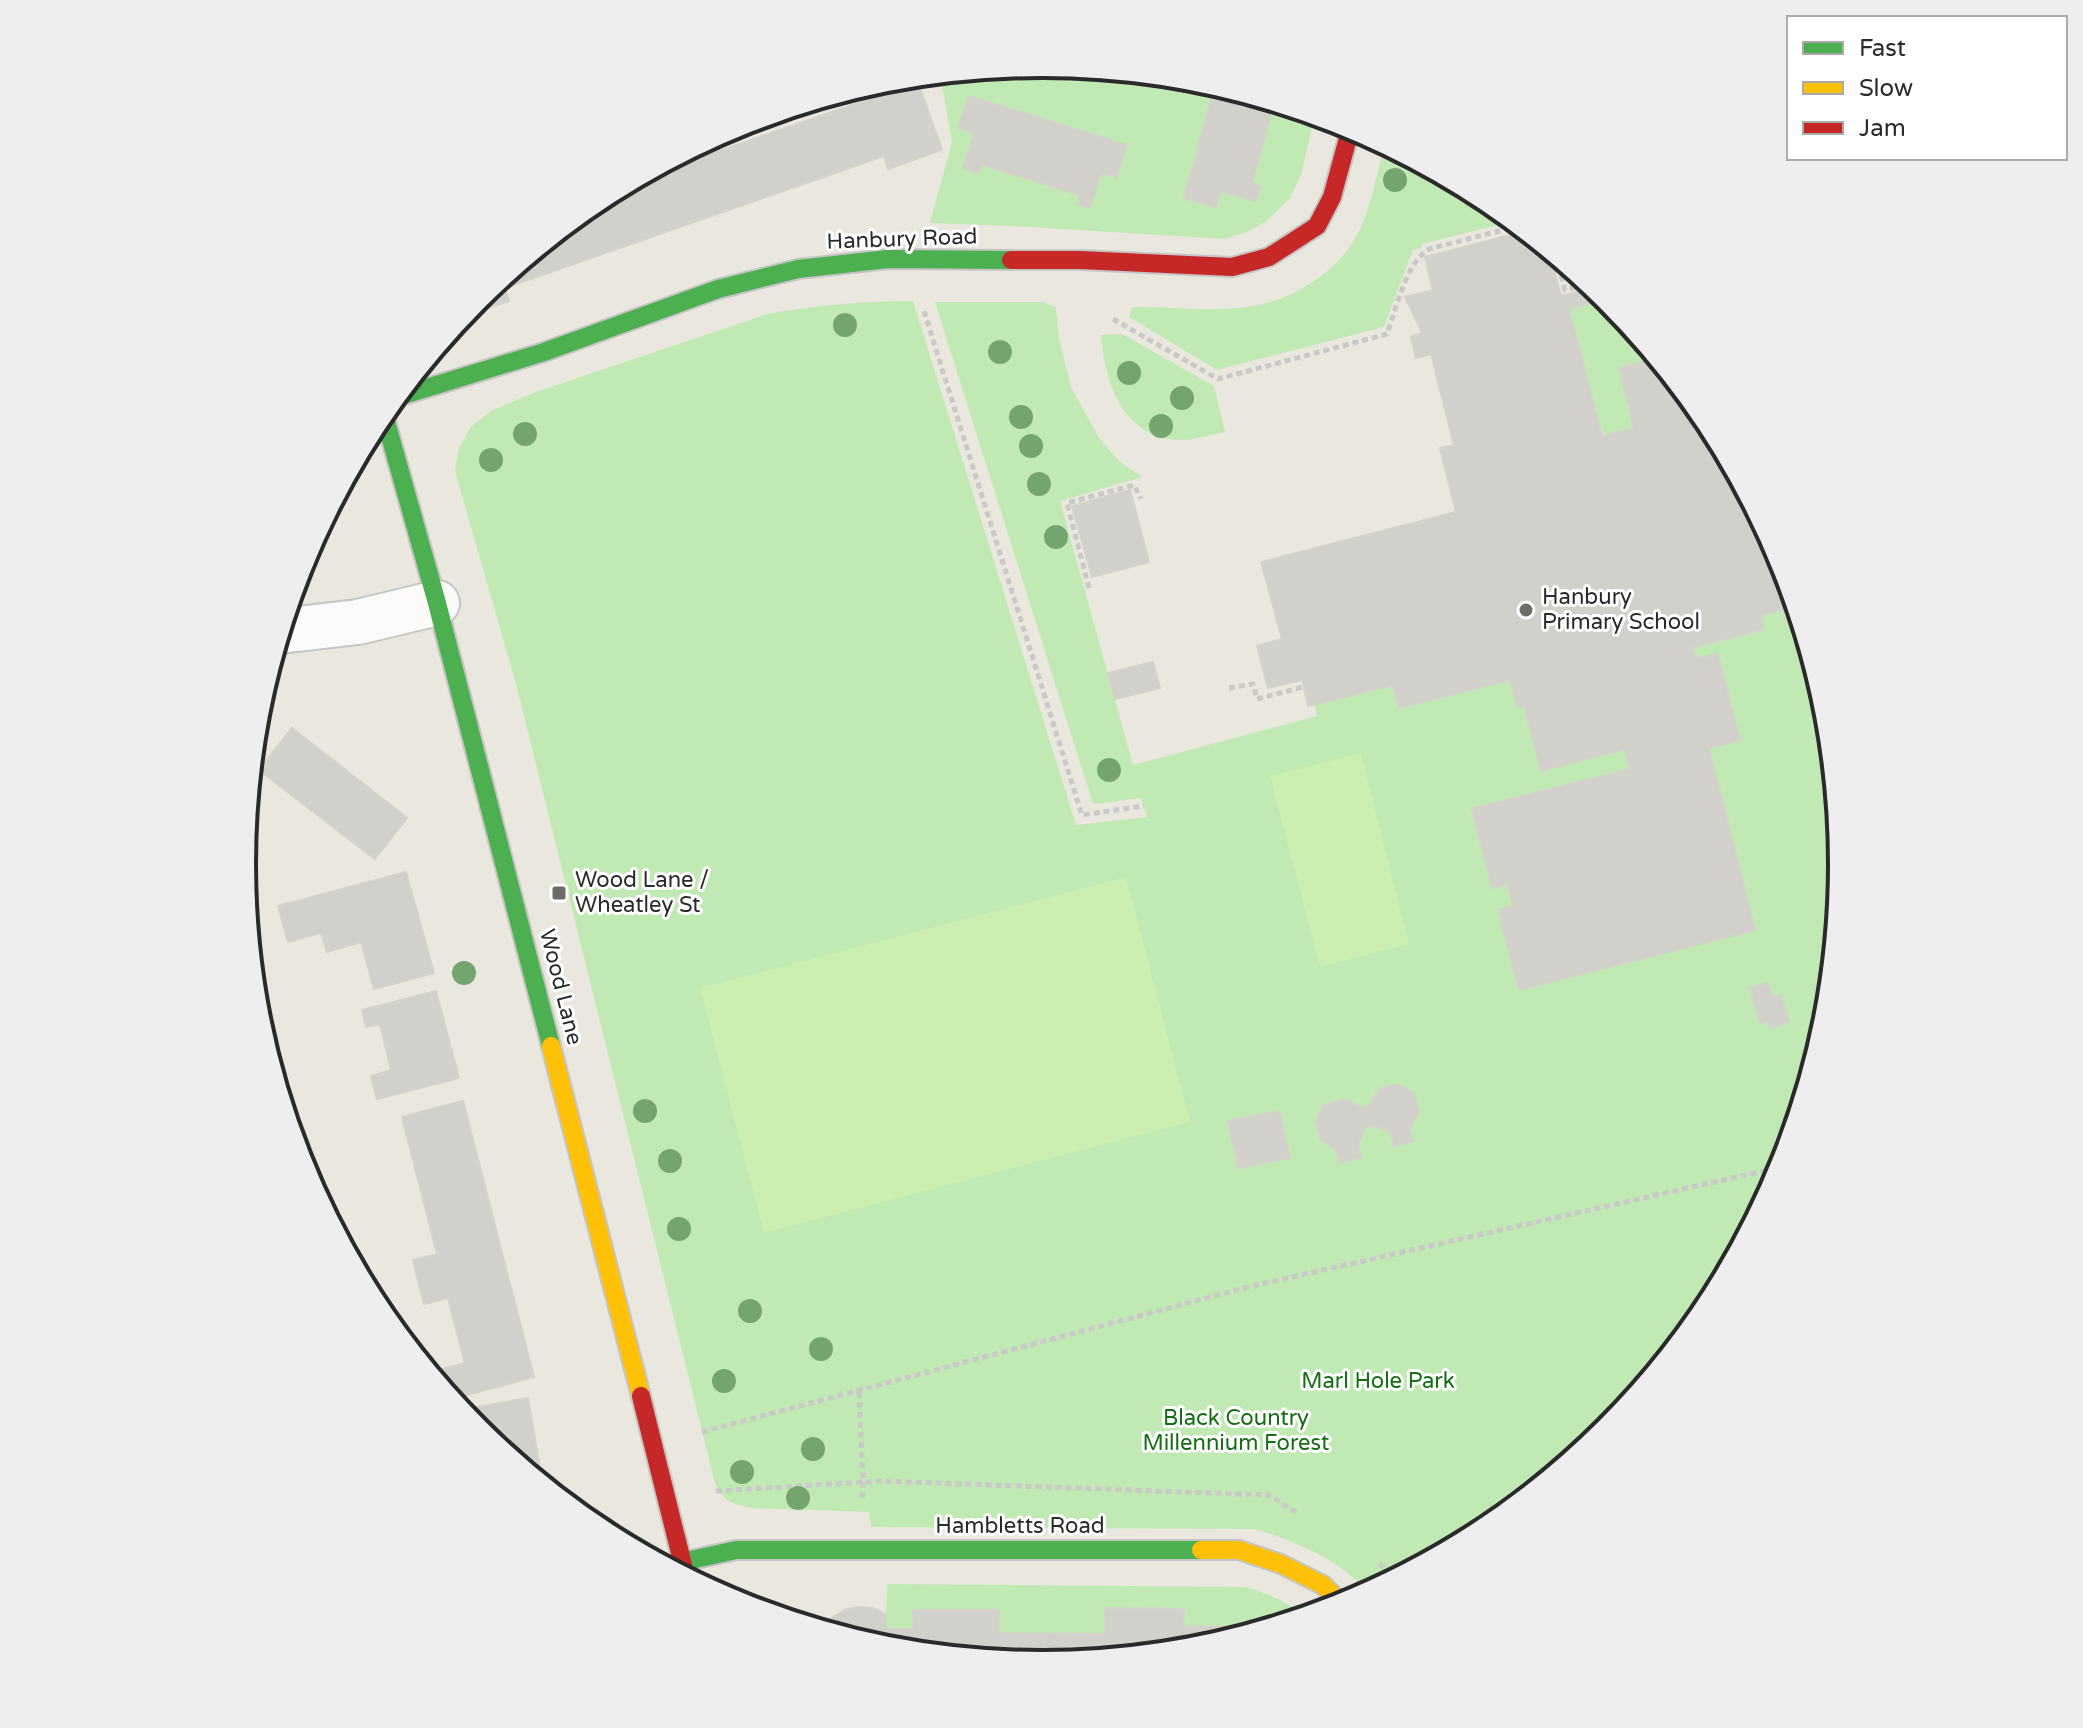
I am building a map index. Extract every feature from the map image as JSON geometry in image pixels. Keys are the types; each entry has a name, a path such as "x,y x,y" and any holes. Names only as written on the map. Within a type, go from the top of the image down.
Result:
{"street":[{"name":"Hanbury Road","path":"414,392 544,352 718,289 798,269 888,259 1080,260 1232,267 1269,257 1317,226 1332,197 1347,140"},
{"name":"Wood Lane","path":"388,428 437,603 682,1563"},
{"path":"291,630 358,622 437,603"},
{"name":"Hambletts Road","path":"691,1567 736,1550 1239,1550 1299,1570 1333,1593"}],"path":[{"path":"1113,319 1218,379 1387,334 1413,264 1423,253 1505,230"},
{"path":"1561,274 1565,290 1575,287"},
{"path":"921,302 1082,815 1144,806"},
{"path":"1089,588 1067,503 1134,485 1141,499"},
{"path":"1229,688 1253,684 1257,699 1303,687"},
{"path":"693,1434 1252,1286 1765,1171"},
{"path":"859,1392 862,1507"}],"green space":[{"path":"1042,78 1093,80 1212,97 1184,198 1216,207 1220,191 1256,200 1260,186 1252,183 1271,113 1312,127 1301,175 1290,198 1268,220 1225,239 930,223 952,142 942,85","holes":["969,96 1126,145 1101,173 1089,208 1078,204 1080,195 981,164 978,172 974,133 958,128"]},
{"path":"1382,156 1434,183 1499,225 1422,244 1422,248 1413,250 1384,327 1217,370 1129,317 1132,307 1237,308 1271,302 1288,295 1319,278 1345,253 1361,228"},
{"path":"913,301 1076,825 1147,817 1141,798 1093,804 935,302 1043,302 1056,308 1059,339 1071,387 1099,438 1119,461 1142,477 1060,501 1133,765 1317,716 1315,705 1393,685 1400,708 1510,680 1517,707 1524,705 1542,771 1625,749 1630,769 1472,809 1492,887 1507,884 1513,906 1498,910 1519,990 1755,930 1709,748 1740,739 1718,654 1697,659 1693,647 1764,629 1761,615 1783,609 1789,621 1801,661 1821,761 1828,864 1821,967 1812,1017 1801,1067 1768,1165 1722,1257 1695,1301 1665,1342 1597,1420 1520,1488 1478,1518 1434,1545 1358,1583 1331,1561 1300,1545 1255,1529 871,1527 869,1512 739,1505 726,1498 715,1483 516,684 455,471 459,448 471,427 491,411 533,393 768,314 858,303","holes":["1397,1084 1414,1093 1419,1112 1410,1128 1412,1141 1395,1146 1391,1133 1375,1125 1366,1127 1358,1143 1361,1157 1340,1163 1335,1149 1321,1140 1315,1122 1369,1106 1379,1089","1280,1111 1290,1157 1238,1168 1229,1122"]},
{"path":"1592,303 1644,361 1619,368 1634,428 1602,436 1569,309"},
{"path":"1122,334 1214,386 1225,432 1181,440 1161,437 1131,419 1113,389 1101,335"},
{"path":"1361,753 1409,944 1320,967 1270,776"},
{"path":"1126,877 1190,1122 764,1233 700,988"},
{"path":"887,1584 1245,1587 1277,1598 1294,1608 1228,1627 1183,1626 1184,1610 1105,1608 1105,1634 999,1633 999,1610 914,1610 913,1629 886,1629"}],"building":[{"path":"920,88 942,150 888,169 884,156 508,287 563,240 605,210 696,159 882,94"},
{"path":"969,96 1127,145 1117,177 1101,173 1090,208 1078,204 1080,195 981,164 979,173 963,168 974,133 958,128"},
{"path":"1212,97 1271,113 1252,183 1260,186 1256,201 1220,191 1216,207 1184,198"},
{"name":"Hanbury Primary School","path":"1512,235 1520,240 1553,268 1561,296 1580,292 1592,303 1569,309 1602,436 1634,428 1619,368 1644,361 1695,427 1746,516 1768,563 1789,621 1783,609 1761,615 1764,629 1693,647 1697,659 1718,654 1740,740 1709,748 1755,930 1519,990 1498,910 1513,906 1507,884 1492,888 1472,809 1630,769 1625,749 1541,771 1524,705 1517,707 1510,680 1399,708 1393,685 1308,706 1302,680 1268,688 1257,646 1282,639 1261,562 1456,512 1440,448 1454,445 1431,354 1416,358 1411,337 1422,333 1405,297 1433,290 1425,257"},
{"path":"505,290 509,301 485,309"},
{"path":"1130,490 1149,562 1092,577 1072,506"},
{"path":"1153,662 1160,688 1115,699 1108,673"},
{"path":"292,728 407,818 375,859 261,772"},
{"path":"406,872 434,973 374,989 361,942 327,952 321,933 288,942 278,906"},
{"path":"1768,983 1772,997 1781,994 1789,1022 1770,1028 1768,1021 1760,1023 1750,988"},
{"path":"436,991 459,1078 377,1099 371,1076 391,1070 380,1024 366,1027 362,1010"},
{"path":"1397,1084 1414,1093 1419,1112 1410,1128 1413,1141 1394,1146 1391,1133 1375,1125 1366,1127 1358,1143 1361,1157 1340,1163 1335,1149 1321,1140 1315,1122 1324,1105 1346,1099 1361,1108 1369,1106 1379,1089"},
{"path":"463,1101 534,1377 464,1396 444,1374 443,1369 465,1363 448,1298 424,1304 413,1260 437,1254 402,1117"},
{"path":"1280,1111 1290,1158 1238,1168 1228,1121"},
{"path":"528,1398 540,1469 523,1455 474,1407"},
{"path":"873,1608 886,1614 886,1629 913,1629 913,1610 999,1610 999,1633 1105,1634 1105,1608 1184,1609 1183,1626 1228,1627 1144,1643 1093,1648 990,1648 888,1635 830,1621 845,1610"}],"traffic: fast":[{"path":"414,392 544,352 718,289 798,269 888,259 1011,260"},
{"path":"388,428 437,603 551,1046"},
{"path":"682,1562 736,1550 1201,1550"}],"traffic: slow":[{"path":"551,1046 641,1396"},
{"path":"1201,1550 1239,1550 1281,1564 1323,1585 1332,1594"}],"traffic: jam":[{"path":"1011,260 1232,267 1269,257 1317,226 1332,197 1347,140"},
{"path":"641,1396 683,1563"}],"place":[{"name":"Hanbury Primary School","path":"1526,610"},
{"name":"Wood Lane / Wheatley St","path":"559,893"}],"park label":[{"name":"Marl Hole Park","path":"1378,1381"},
{"name":"Black Country Millennium Forest","path":"1236,1430"}]}
